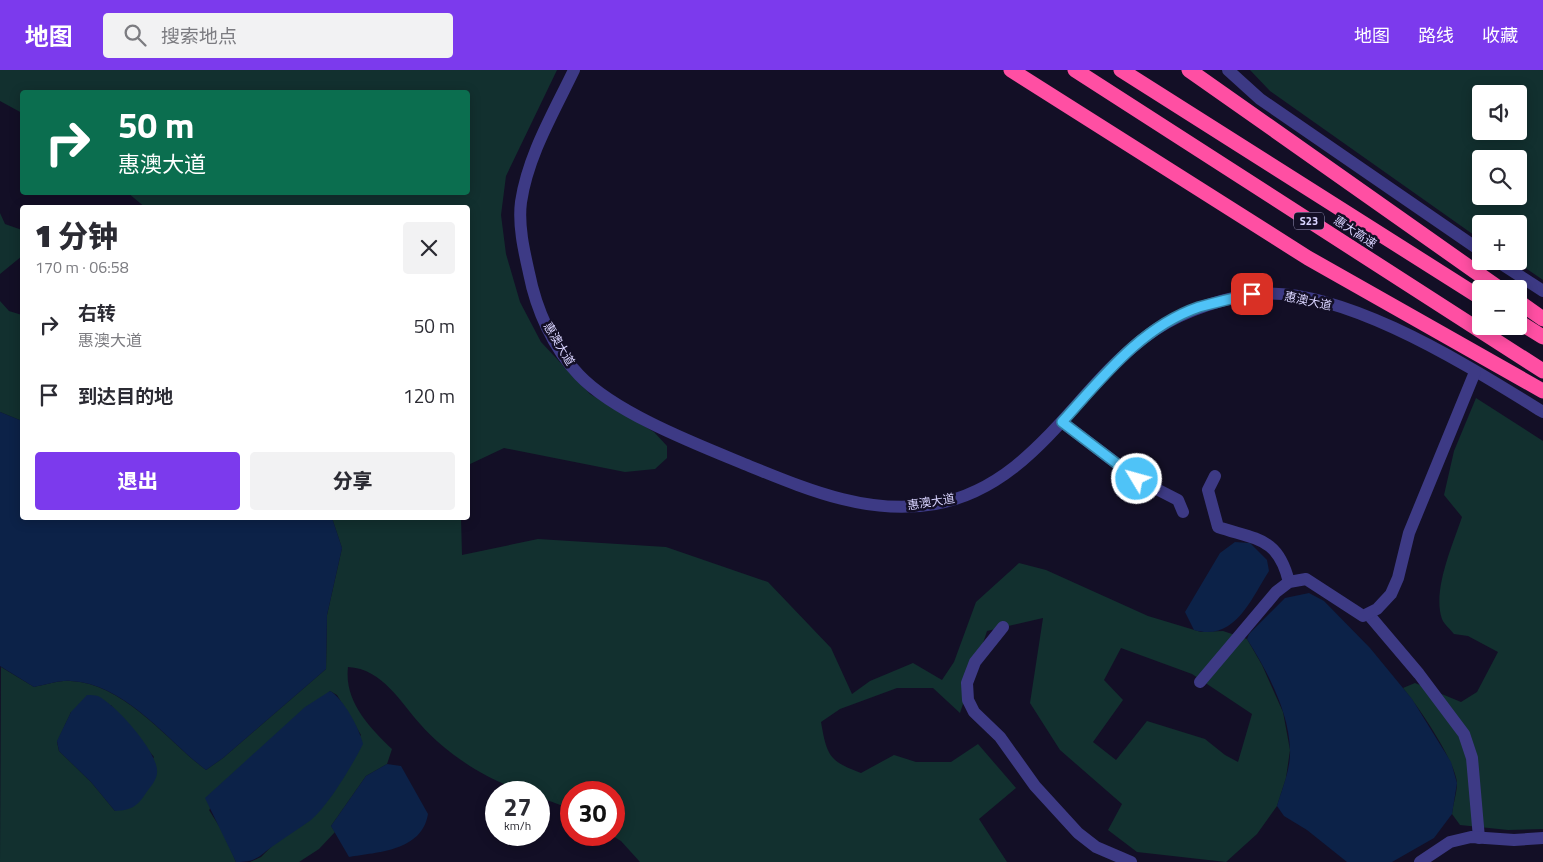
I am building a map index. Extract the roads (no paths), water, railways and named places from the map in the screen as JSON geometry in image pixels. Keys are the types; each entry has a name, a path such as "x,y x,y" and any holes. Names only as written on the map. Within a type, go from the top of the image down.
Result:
{"highway":[{"path":"1011,70 1308,258 1543,391"},
{"name":"惠大高速","path":"1075,70 1543,371"},
{"name":"惠大高速","path":"1121,70 1472,292"},
{"path":"1189,70 1487,280"},
{"path":"1527,308 1543,319"},
{"path":"1527,327 1543,337"}],"street":[{"name":"惠澳大道","path":"574,70 531,163 521,205 522,234 534,295 545,322 577,374 611,401 640,417 729,458 821,495 879,507 934,504 980,489 1022,462 1062,422 1120,358 1147,335 1198,308 1252,294 1285,294 1315,300 1354,312 1427,343 1543,412"},
{"path":"1228,70 1260,99 1472,245"},
{"path":"1511,270 1543,291"},
{"path":"1200,682 1276,592 1289,582 1306,579 1363,616 1369,614 1391,594 1398,578 1409,533 1476,372"},
{"path":"1062,422 1137,479 1178,500 1183,512"},
{"path":"1215,476 1208,490 1218,528 1270,545 1284,563 1289,582"},
{"path":"1369,614 1464,734 1472,758 1479,838"},
{"path":"1003,627 975,662 967,682 968,700 974,712 1000,737 1035,786 1078,832 1096,847 1130,862"},
{"path":"1420,862 1450,842 1479,838 1514,840 1543,838"}],"water":[{"path":"0,412 20,420 20,520 333,520 342,548 327,615 326,669 223,758 206,770 144,715 110,692 91,684 71,681 34,687 0,666"},
{"path":"1235,542 1250,543 1267,560 1269,571 1248,605 1231,624 1220,630 1208,632 1194,630 1185,612 1220,553"},
{"path":"1309,593 1324,601 1370,648 1412,699 1451,762 1457,783 1452,814 1434,838 1392,862 1347,862 1307,830 1284,816 1277,806 1289,764 1289,735 1276,692 1247,639 1249,634 1285,598"},
{"path":"330,691 340,700 358,730 363,744 359,752 347,773 318,814 258,857 250,861 236,862 205,798 305,707"},
{"path":"87,695 98,696 115,709 143,740 155,761 157,773 154,782 140,802 129,809 115,811 91,782 59,751 57,741 71,712"},
{"path":"387,764 401,766 428,814 424,826 417,836 397,848 349,857 331,826 366,776"}]}
